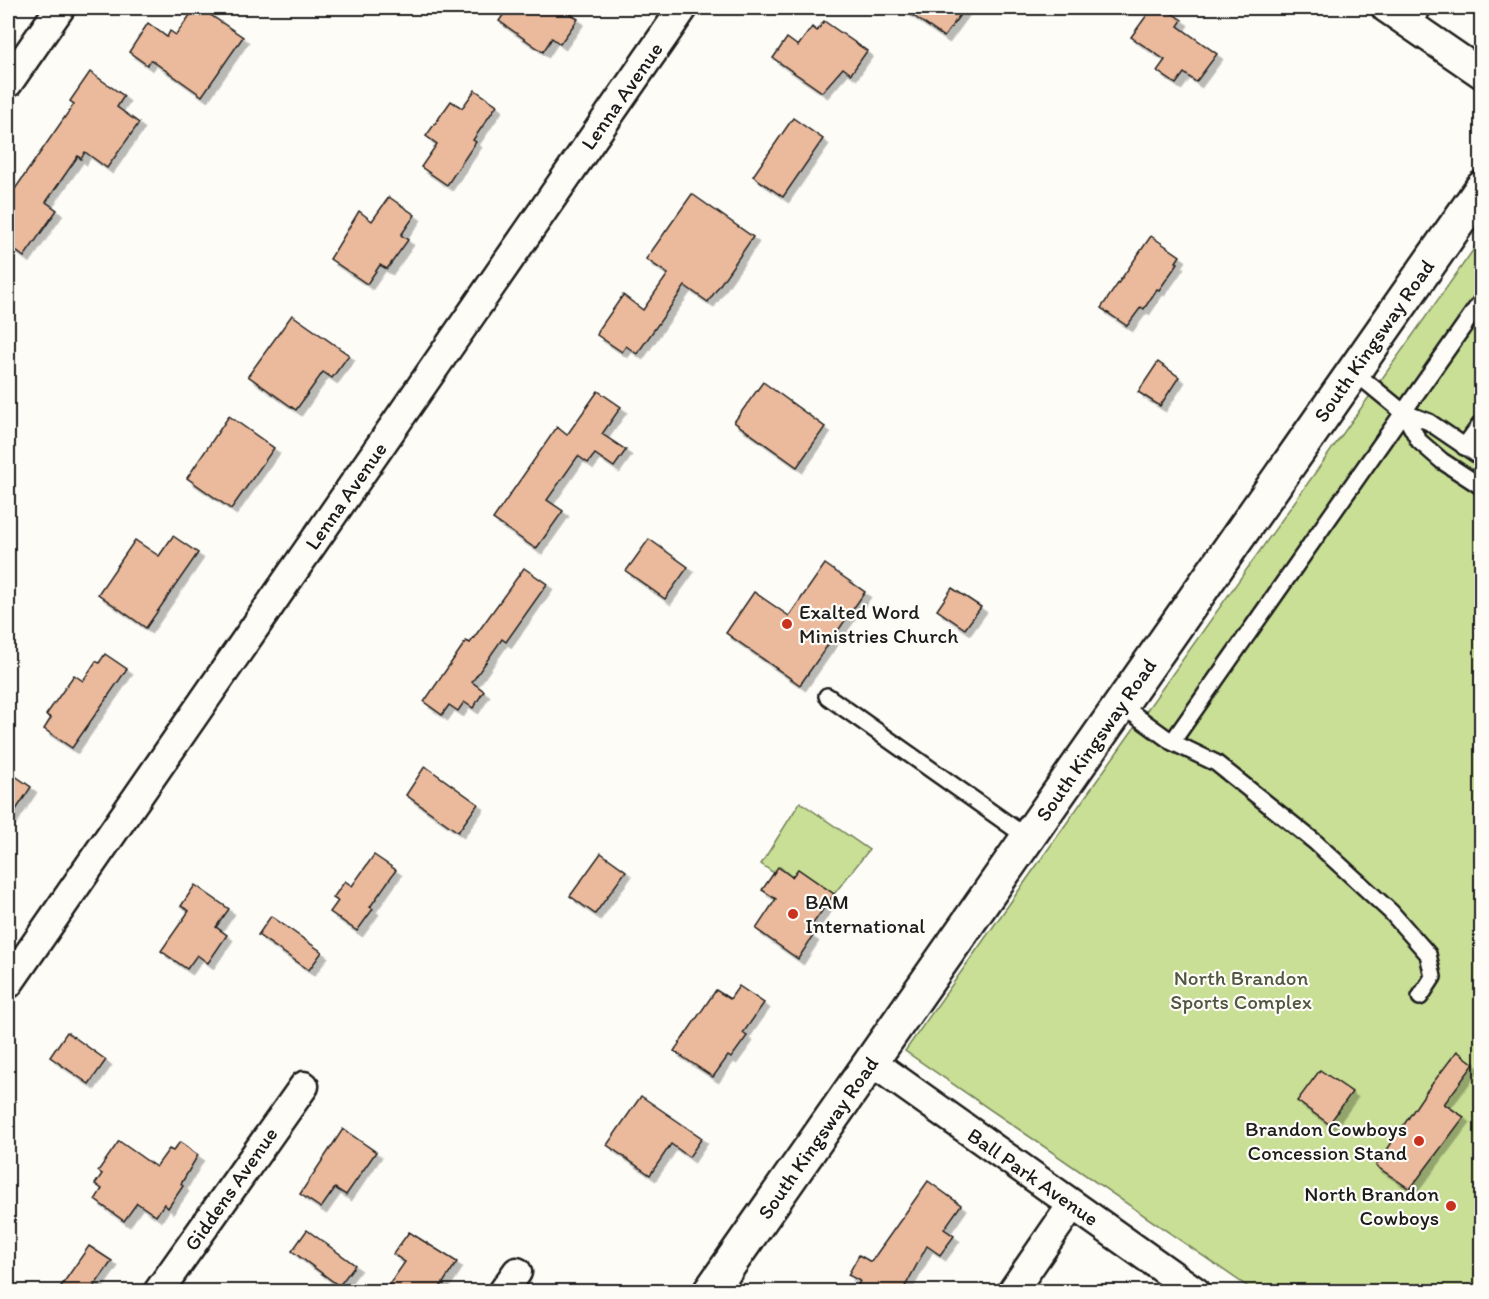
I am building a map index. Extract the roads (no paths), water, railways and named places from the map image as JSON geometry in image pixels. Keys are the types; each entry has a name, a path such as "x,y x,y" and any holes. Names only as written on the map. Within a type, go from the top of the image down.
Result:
{"street":[{"path":"8,83 60,8"},
{"name":"Lenna Avenue","path":"8,984 683,8"},
{"path":"1386,8 1418,16 1482,74"},
{"name":"South Kingsway Road","path":"710,1292 1482,188"},
{"name":"Ball Park Avenue","path":"872,1062 1196,1292"},
{"name":"Giddens Avenue","path":"158,1292 304,1086"},
{"path":"1012,1292 1072,1205"}],"lane":[{"path":"1172,742 1482,300"},
{"path":"1353,371 1403,412 1429,422 1482,458"},
{"path":"1403,412 1419,441 1442,461 1482,487"},
{"path":"1464,447 1482,422"},
{"path":"827,696 1028,838"},
{"path":"1121,705 1172,742 1216,763 1315,842 1391,912 1428,954 1433,977 1420,997"}],"place":[{"name":"Exalted Word Ministries Church","path":"787,624"},
{"name":"BAM International","path":"793,914"},
{"name":"Brandon Cowboys Concession Stand","path":"1419,1141"},
{"name":"North Brandon Cowboys","path":"1451,1206"}],"park label":[{"name":"North Brandon Sports Complex","path":"1241,990"}]}
